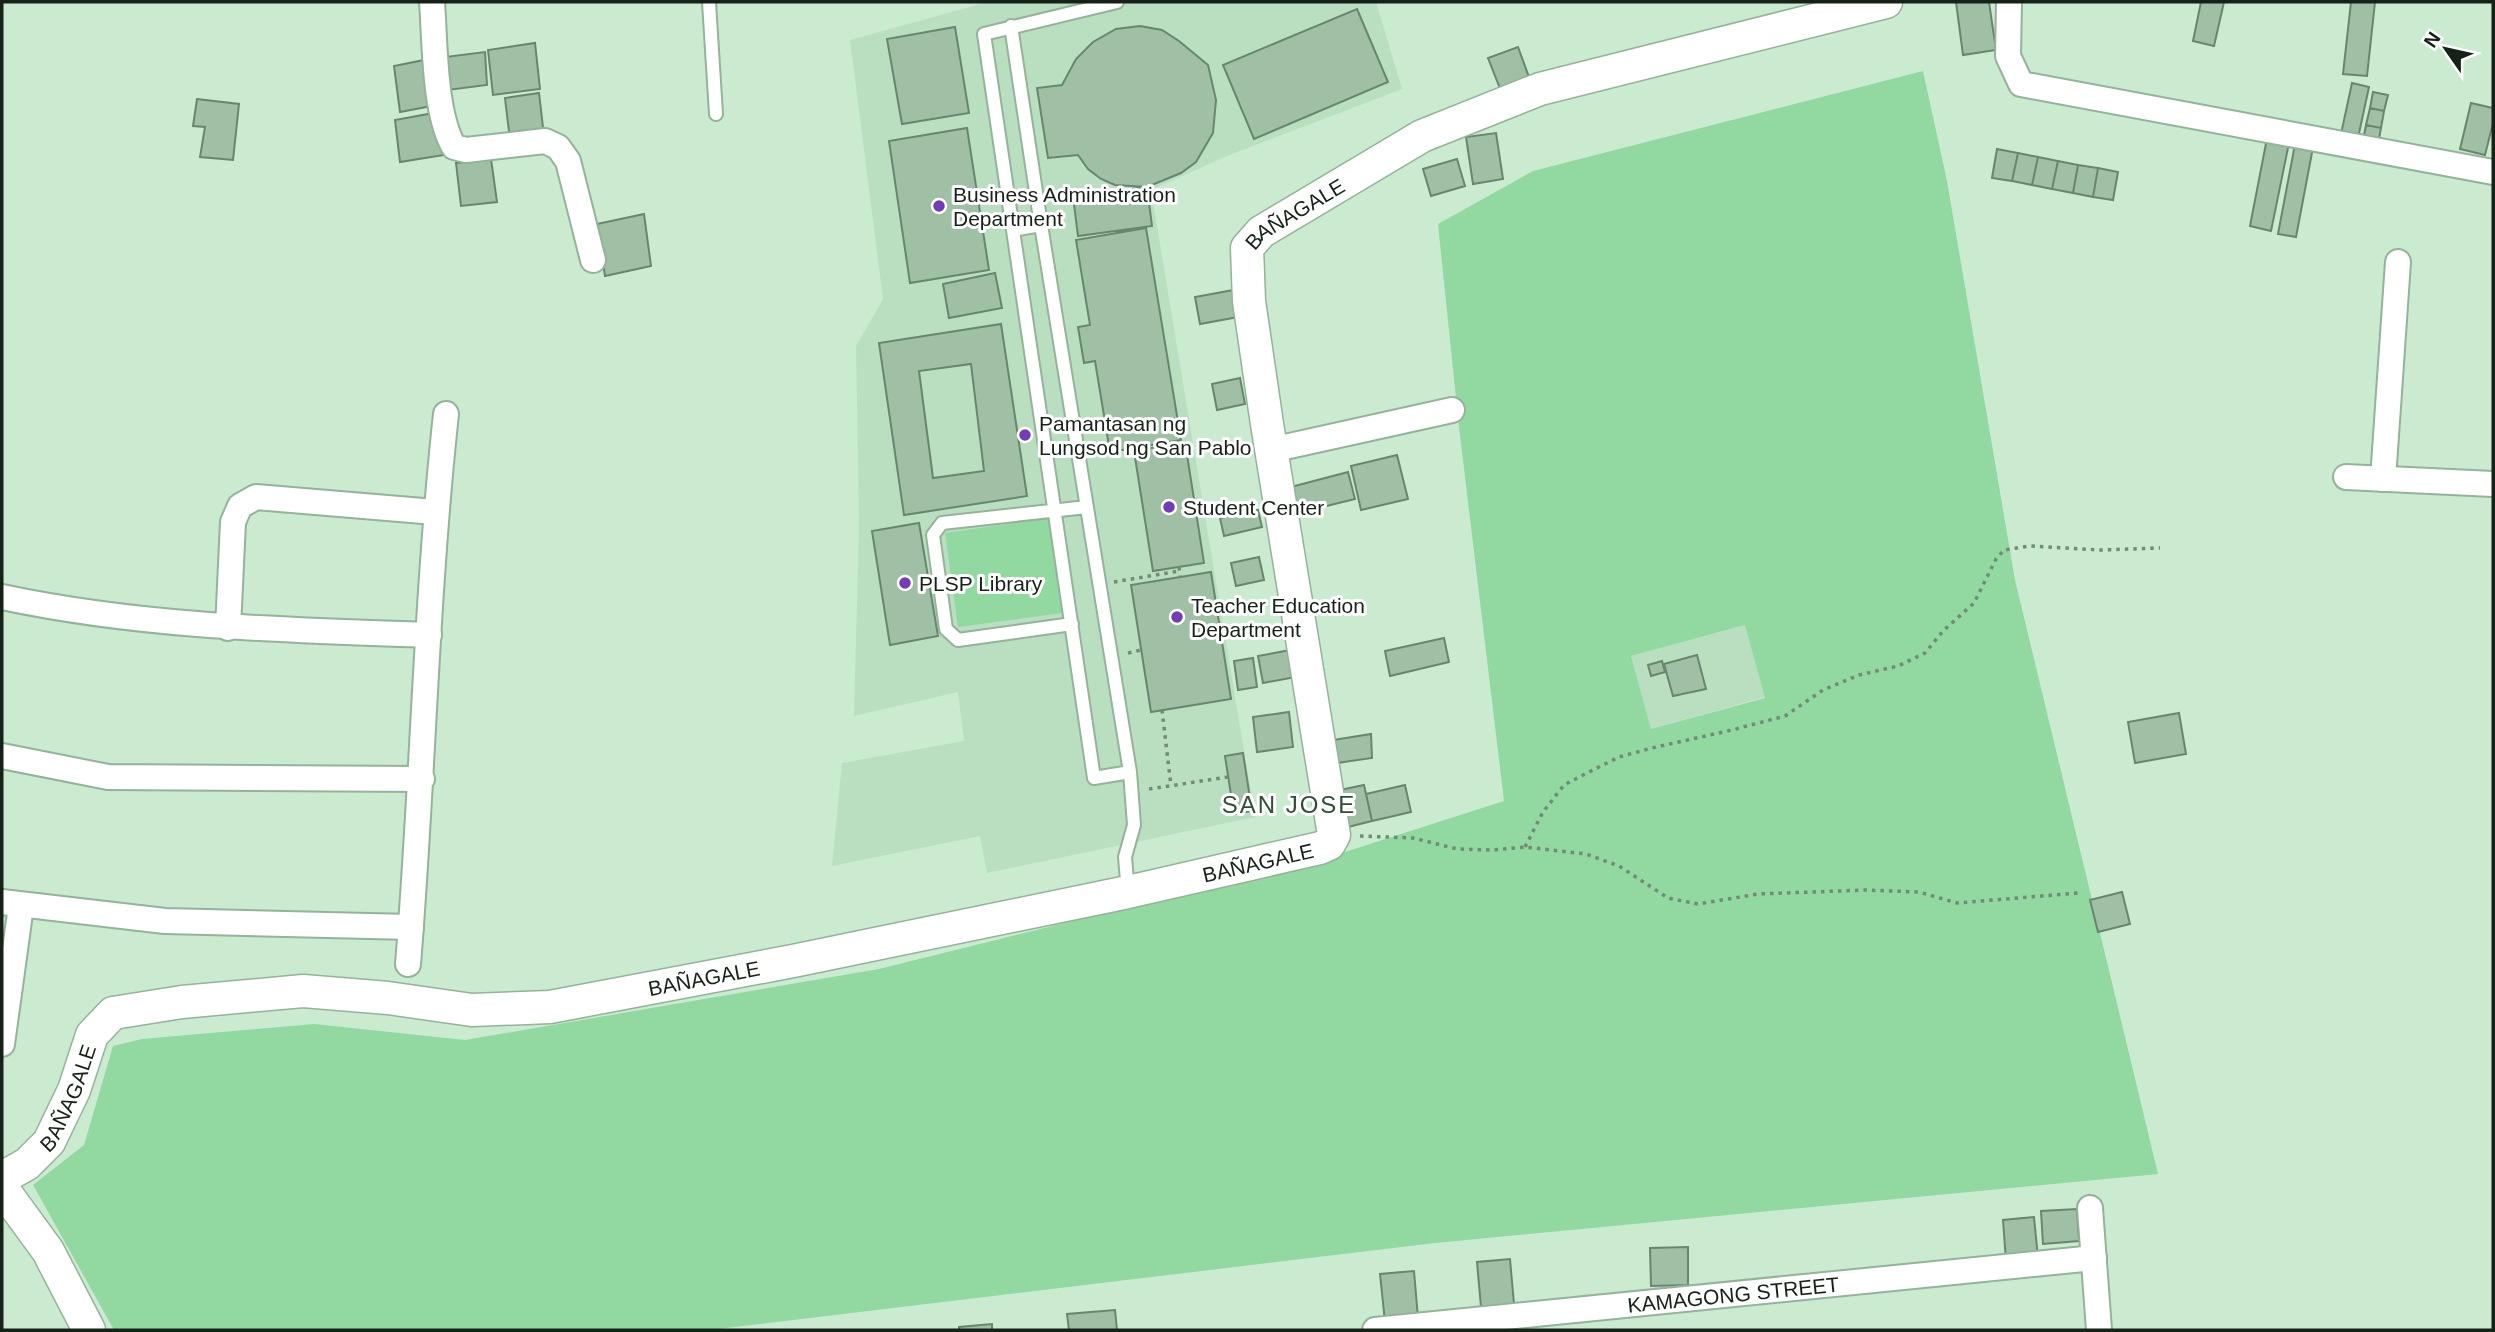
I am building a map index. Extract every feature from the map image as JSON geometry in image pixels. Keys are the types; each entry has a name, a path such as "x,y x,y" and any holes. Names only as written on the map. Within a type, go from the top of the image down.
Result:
{"street":[{"path":"432,2 441,107 447,136 454,147 466,150 545,141 558,147 568,161 593,260"},
{"name":"BAÑAGALE","path":"2,1178 27,1164 49,1142 74,1090 92,1035 113,1013 182,1002 303,991 388,998 472,1010 550,1007 1128,892 1329,844 1334,835 1271,450 1249,301 1247,248 1261,232 1422,136 1540,89 1886,2"},
{"path":"2009,2 2008,56 2021,84 2493,172"},
{"path":"2384,479 2398,262"},
{"path":"1271,450 1452,410"},
{"path":"408,964 422,779 435,512 446,414"},
{"path":"2346,477 2493,484"},
{"path":"228,628 233,522 240,506 256,496 435,512"},
{"path":"2,597 116,617 228,628 429,635"},
{"path":"2,756 108,777 422,779"},
{"path":"2,1035 12,904 164,921 411,927"},
{"path":"2,1188 48,1251 89,1330"},
{"path":"2090,1208 2099,1330"},
{"name":"KAMAGONG STREET","path":"1375,1330 1425,1328 2094,1258"}],"lane":[{"path":"709,2 716,114"},
{"path":"1117,2 984,34 1094,778 1130,772"},
{"path":"1011,26 1130,772 1134,825 1125,857 1128,892"},
{"path":"1013,230 1041,225"},
{"path":"1072,624 958,640 946,629 933,535 942,523 1087,507"}],"path":[{"path":"1525,846 1544,812 1564,785 1587,773 1630,754 1785,716 1823,690 1859,675 1898,666 1925,653 1974,603 1996,559 2004,550 2030,546 2101,550 2160,548"},
{"path":"1112,582 1179,571"},
{"path":"1122,654 1141,650"},
{"path":"1162,710 1171,786"},
{"path":"1132,798 1143,789 1228,777"},
{"path":"1334,835 1413,838 1457,849 1492,850 1525,846 1586,854 1619,866 1668,898 1698,904 1758,894 1852,890 1919,892 1957,902 2078,892"}],"shaded area":[{"name":"Pamantasan ng Lungsod ng San Pablo","path":"988,2 1376,2 1402,89 1227,156 1151,190 1255,817 987,873 980,836 832,866 842,763 964,741 958,692 854,716 859,524 856,346 883,299 850,40"},
{"path":"1746,625 1765,697 1651,729 1631,656"}],"green space":[{"path":"1923,71 1947,181 2015,580 2158,1174 1435,1243 710,1330 114,1330 33,1185 84,1145 113,1046 142,1039 314,1024 465,1040 879,969 1323,859 1504,801 1459,427 1438,224 1533,171","holes":["1745,625 1765,698 1651,729 1631,656"]},
{"path":"1049,518 1062,613 958,627 945,533"}],"building":[{"path":"1956,2 1989,2 1996,50 1963,55"},
{"path":"2201,2 2224,2 2214,46 2193,41"},
{"path":"2351,2 2375,2 2367,76 2343,74"},
{"path":"1357,9 1388,82 1254,139 1223,65"},
{"path":"1140,26 1162,30 1208,65 1216,100 1213,133 1196,162 1181,173 1147,187 1115,185 1101,179 1088,169 1078,155 1048,158 1037,88 1062,85 1076,59 1093,42 1116,29"},
{"path":"955,27 969,113 902,124 887,39"},
{"path":"535,43 540,89 493,95 488,50"},
{"path":"1518,47 1530,80 1501,91 1488,58"},
{"path":"485,52 487,85 448,90 445,57"},
{"path":"429,59 437,105 400,112 394,66"},
{"path":"2352,83 2369,87 2358,138 2341,134"},
{"path":"2373,92 2388,95 2384,111 2370,108"},
{"path":"539,93 544,136 510,140 505,98"},
{"path":"197,99 239,104 233,160 200,157 205,127 193,126"},
{"path":"2471,103 2493,108 2493,123 2485,155 2460,149"},
{"path":"2370,108 2384,111 2381,128 2366,125"},
{"path":"439,112 444,155 400,162 395,120"},
{"path":"2366,125 2381,128 2378,144 2363,141"},
{"name":"Business Administration Department","path":"967,128 989,270 910,283 889,141"},
{"path":"1496,133 1503,179 1473,184 1466,137"},
{"path":"2268,133 2290,138 2271,231 2250,226"},
{"path":"2296,139 2314,142 2296,237 2278,234"},
{"path":"1997,149 2018,153 2012,181 1992,178"},
{"path":"2018,153 2038,157 2032,185 2012,181"},
{"path":"2038,157 2058,161 2052,189 2032,185"},
{"path":"491,159 497,202 461,206 456,163"},
{"path":"1457,159 1465,186 1431,196 1423,169"},
{"path":"2058,161 2078,165 2073,193 2052,189"},
{"path":"2078,165 2098,168 2093,197 2073,193"},
{"path":"2098,168 2118,172 2113,200 2093,197"},
{"path":"1147,187 1152,226 1078,236 1073,196"},
{"path":"644,214 651,266 605,276 597,224"},
{"path":"1146,228 1181,440 1110,452 1095,361 1084,363 1078,327 1090,325 1076,240"},
{"path":"995,273 1002,308 949,318 943,284"},
{"path":"1239,289 1244,316 1200,324 1195,297"},
{"path":"1001,324 1027,496 904,515 879,343","holes":["971,364 984,471 933,478 919,371"]},
{"path":"1240,378 1245,404 1217,410 1212,384"},
{"name":"Student Center","path":"1185,442 1204,563 1153,571 1134,451"},
{"path":"1397,455 1408,499 1361,510 1351,466"},
{"path":"1348,472 1355,499 1298,513 1291,487"},
{"path":"1258,510 1262,527 1224,536 1220,518"},
{"name":"PLSP Library","path":"919,523 938,636 890,645 872,531"},
{"path":"1259,557 1264,580 1236,586 1231,563"},
{"name":"Teacher Education Department","path":"1211,572 1231,699 1151,712 1131,585"},
{"path":"1444,638 1449,662 1390,676 1385,651"},
{"path":"1296,649 1301,676 1263,683 1258,656"},
{"path":"1697,655 1706,689 1673,696 1664,664"},
{"path":"1253,658 1257,687 1238,690 1234,661"},
{"path":"1662,661 1665,672 1651,676 1648,665"},
{"path":"1289,712 1293,747 1257,752 1253,717"},
{"path":"2179,713 2186,754 2135,763 2128,722"},
{"path":"1371,734 1372,758 1337,763 1333,740"},
{"path":"1243,753 1252,811 1234,814 1225,756"},
{"path":"1364,785 1372,821 1348,827 1340,790"},
{"path":"1405,785 1411,812 1372,821 1366,794"},
{"path":"2122,892 2130,924 2098,932 2090,900"},
{"path":"2077,1209 2079,1241 2043,1244 2041,1211"},
{"path":"2034,1217 2038,1258 2006,1261 2003,1220"},
{"path":"1688,1247 1688,1285 1651,1286 1650,1248"},
{"path":"1510,1259 1514,1304 1481,1307 1477,1262"},
{"path":"1414,1271 1418,1318 1385,1322 1380,1274"},
{"path":"1115,1310 1117,1330 1069,1330 1067,1314"},
{"path":"992,1324 992,1330 959,1330 959,1327"}],"place":[{"name":"Business Administration Department","path":"939,206"},
{"name":"Pamantasan ng Lungsod ng San Pablo","path":"1025,435"},
{"name":"Student Center","path":"1169,507"},
{"name":"PLSP Library","path":"905,583"},
{"name":"Teacher Education Department","path":"1177,617"}],"district":[{"name":"SAN JOSE","path":"1289,804"}]}
